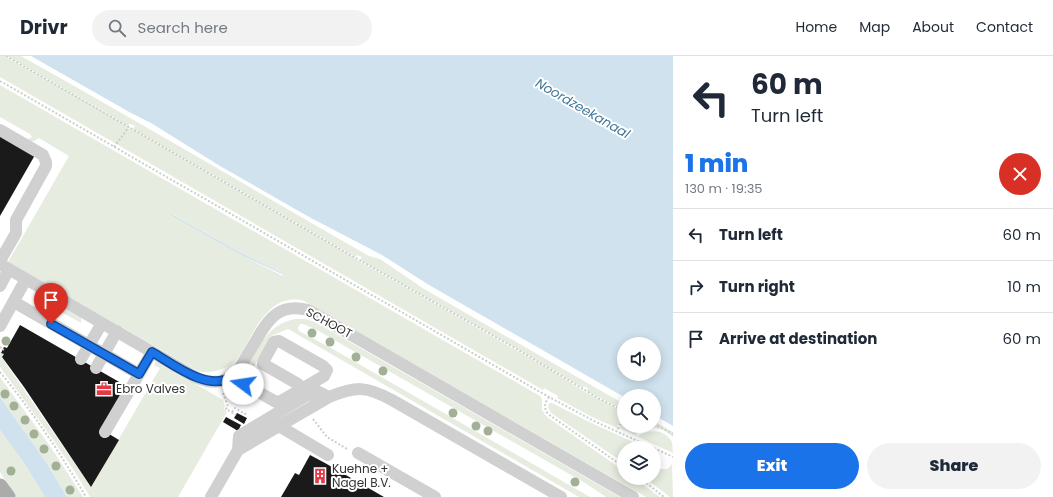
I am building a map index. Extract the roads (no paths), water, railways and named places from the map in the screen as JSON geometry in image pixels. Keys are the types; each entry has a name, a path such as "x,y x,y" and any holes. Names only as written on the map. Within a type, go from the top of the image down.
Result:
{"main road":[{"path":"0,486 8,497"}],"street":[{"path":"0,130 43,155 46,162 46,166 16,220 16,233 0,261"},
{"path":"0,286 5,267 197,378 210,382 231,377 243,384 253,386 255,390 278,402 326,375 327,370 326,368 276,340 263,364 298,384 301,389"},
{"path":"0,326 26,279"},
{"path":"14,302 139,374"},
{"name":"SCHOOT","path":"231,377 240,368 263,328 273,316 286,309 293,308 308,310 633,497"},
{"path":"81,359 102,323"},
{"path":"96,368 117,331"},
{"path":"105,432 152,352"},
{"path":"282,428 329,397 344,392 361,389 376,392 561,497"},
{"path":"216,495 238,450 239,436 304,397 318,391 329,397"},
{"path":"238,450 282,428 311,416 328,406 329,397"},
{"path":"282,428 328,455"},
{"path":"358,453 435,497"}],"water":[{"name":"Noordzeekanaal","path":"31,56 673,56 673,426 661,419 661,389 617,389 617,393 429,285 382,255 311,218 220,166 151,123"},
{"path":"172,214 241,253 284,275 243,256 171,215"},
{"path":"0,397 46,462 67,497 45,497 24,463 0,430"}],"place":[{"name":"Ebro Valves","path":"104,389"},
{"name":"Kuehne + Nagel B.V.","path":"320,476"}]}
